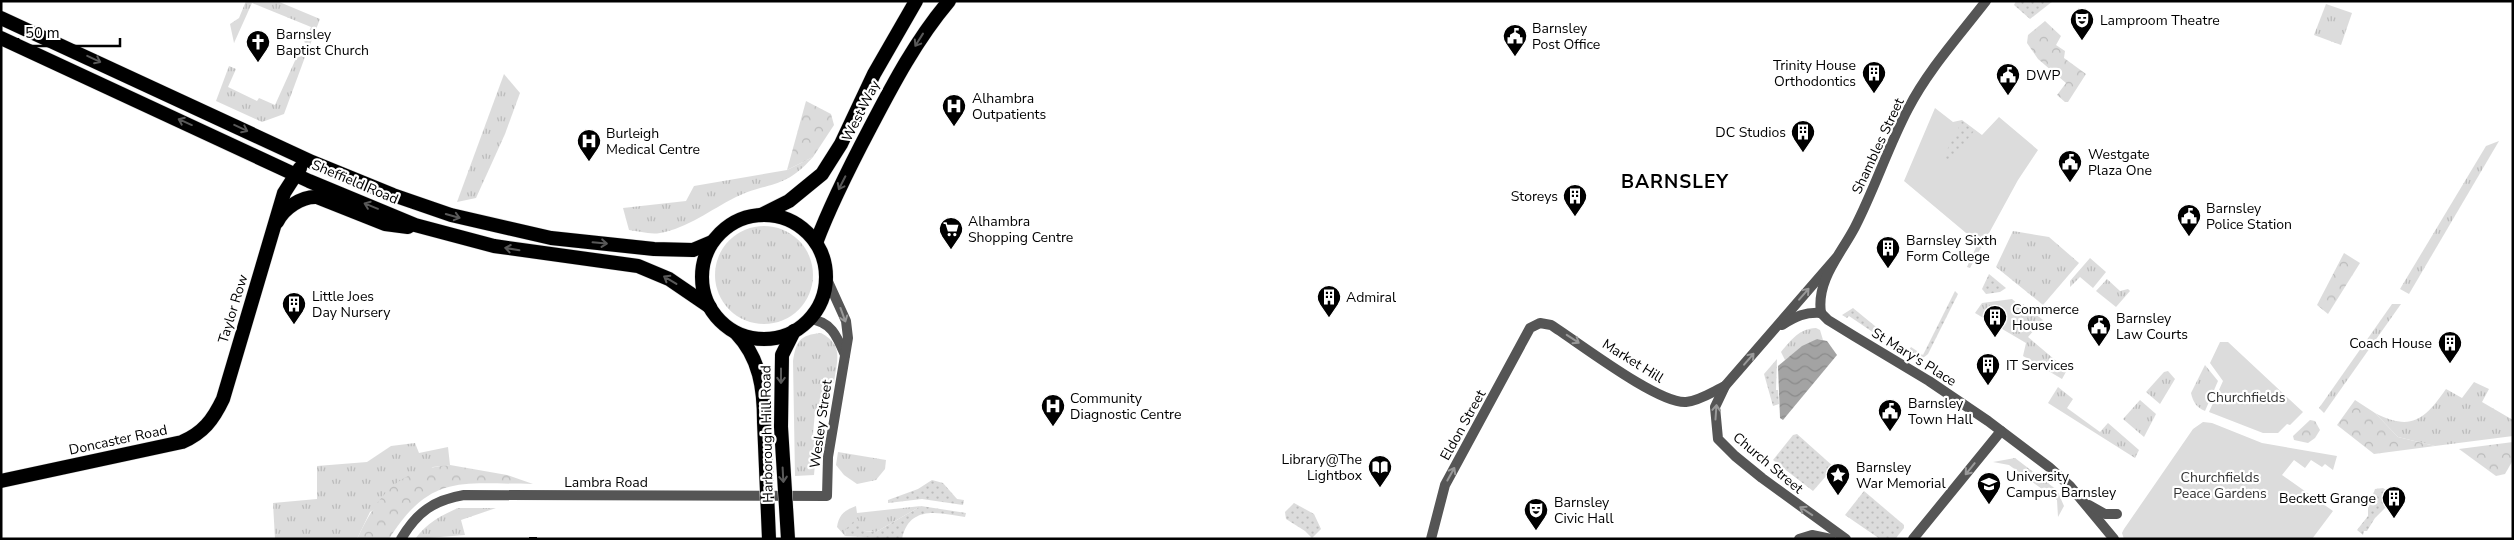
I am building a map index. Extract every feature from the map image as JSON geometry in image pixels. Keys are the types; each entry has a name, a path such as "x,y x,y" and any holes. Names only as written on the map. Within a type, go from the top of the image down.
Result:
{"highway":[{"name":"West Way","path":"760,215 789,201 822,174 841,144 874,74 916,1"},
{"name":"West Way","path":"816,243 830,206 902,67 929,24 949,1"},
{"name":"Sheffield Road","path":"1,18 312,162 424,207 515,231 551,238 674,251 693,250 712,242"},
{"name":"Sheffield Road","path":"1,38 295,174 433,230 494,246 638,266 668,279 710,307"},
{"path":"282,147 276,165 282,175 284,193"},
{"path":"284,193 295,174 302,167 312,162"},
{"name":"Taylor Row","path":"223,399 284,193"},
{"name":"Taylor Row","path":"274,229 279,218 288,209 308,196 317,197 385,224 433,230"},
{"path":"760,215 776,216 791,220 804,229 816,243 825,264 826,277 818,306 809,319 794,331 780,336 764,338 749,337 735,331 721,321 710,307 704,292 702,275 705,259 712,242 732,223 760,215"},
{"name":"Harborough Hill Road","path":"735,331 750,350 758,369 764,403 769,539"},
{"name":"Harborough Hill Road","path":"788,539 781,426 782,355 794,331"},
{"name":"Doncaster Road","path":"1,481 182,442 206,428 223,399"}],"street":[{"name":"Shambles Street","path":"1773,331 1797,315 1808,312 1822,313 1819,299 1822,288 1836,258 1855,228 1909,106 1935,66 1986,1"},
{"name":"Shambles Street","path":"1725,386 1836,258"},
{"name":"Wesley Street","path":"826,277 846,321 848,338 828,457 827,496"},
{"name":"St Mary's Place","path":"1822,313 1828,320 1923,377 2001,431 2049,467 2084,502"},
{"path":"809,319 820,320 835,331 845,356"},
{"name":"Market Hill","path":"1530,328 1540,323 1551,325 1632,379 1670,400 1692,401 1725,386"},
{"name":"Eldon Street","path":"1431,539 1445,485 1530,328"},
{"name":"Church Street","path":"1725,386 1715,407 1718,439 1735,456 1794,502 1846,539"},
{"path":"1913,539 2001,431"},
{"name":"Lambra Road","path":"402,539 410,524 426,509 444,499 464,495 827,496"},
{"path":"2084,502 2105,514 2117,514"},
{"path":"2084,502 2114,539"},
{"path":"1799,539 1812,534 1831,539"}],"green space":[{"path":"246,1 277,1 320,19 310,45 304,42 311,27 252,3 234,43 230,24 239,18"},
{"path":"2016,1 2053,1 2030,19 2014,5"},
{"path":"2326,4 2352,13 2341,45 2314,35"},
{"path":"2045,21 2061,36 2056,45 2065,51 2064,58 2086,74 2068,102 2065,102 2057,95 2066,83 2038,59 2027,43 2028,35"},
{"path":"298,54 305,57 284,114 262,122 216,101 229,66 236,69 228,87 257,101 259,98 275,105"},
{"path":"504,74 520,93 505,134 476,198 457,202"},
{"path":"806,101 831,114 834,125 813,157 787,170"},
{"path":"1935,108 1953,122 1962,120 1982,135 1999,117 2038,150 2018,180 1970,268 1967,267 1978,243 1904,181"},
{"path":"1962,121 1974,131 1949,163 1943,158"},
{"path":"2499,141 2409,294 2400,289 2486,146"},
{"path":"813,157 803,168 785,180 736,197 699,218 670,231 648,233 629,230 623,208 686,201 694,186 787,170"},
{"path":"764,226 783,229 799,240 810,256 813,275 810,294 799,310 783,321 764,324 745,321 729,310 718,294 715,275 718,256 729,240 745,229"},
{"path":"2013,231 2049,237 2079,263 2043,305 1996,267"},
{"path":"2344,253 2360,263 2328,314 2317,305"},
{"path":"2090,258 2106,272 2093,288 2080,277 2070,287 2070,281"},
{"path":"1989,274 2006,288 2000,292 1986,294 1982,289"},
{"path":"2107,279 2120,291 2128,289 2130,291 2116,307 2096,291"},
{"path":"1955,291 1958,294 1928,354 1918,359 1907,353 1911,347 1923,355"},
{"path":"2012,299 2019,305 2023,304 2043,320 2028,337 2067,370 2062,379 2023,356 2026,343 1975,313 1982,303"},
{"path":"2392,304 2401,304 2324,413 2319,408"},
{"path":"1853,308 1881,331 1877,335 1849,316 1847,318 1842,315"},
{"path":"1816,328 1820,330 1823,340 1817,339 1785,360 1781,352 1792,339 1805,330"},
{"path":"821,333 836,348 837,360 834,383 829,383 825,404 815,412 813,434 817,441 814,475 795,476 794,354 800,340 808,335"},
{"name":"Churchfields","path":"2220,342 2228,342 2303,412 2290,425 2287,424 2278,433 2263,433 2209,412 2223,381 2210,363"},
{"path":"1777,359 1776,390 1778,390 1779,404 1773,406 1764,374"},
{"path":"2205,365 2218,381 2205,411 2195,404 2191,393"},
{"path":"2168,371 2175,379 2160,404 2146,392 2164,372"},
{"path":"2474,382 2489,389 2482,402 2513,420 2513,436 2435,446 2398,437 2375,413 2388,419 2408,422 2424,415 2446,389 2462,398"},
{"path":"2058,387 2073,399 2067,408 2100,432 2108,423 2139,450 2135,458 2048,403"},
{"path":"2140,400 2156,414 2144,437 2123,419"},
{"path":"2355,400 2375,413 2398,437 2435,446 2374,454 2337,425"},
{"path":"2310,420 2315,421 2320,430 2315,438 2308,443 2294,440 2293,436"},
{"name":"Churchfields Peace Gardens","path":"2203,422 2212,423 2262,443 2337,456 2333,470 2325,464 2322,467 2311,460 2305,468 2294,460 2282,475 2333,511 2312,539 2124,539 2122,533 2124,529 2193,429"},
{"path":"1797,434 1834,467 1813,491 1773,460 1793,435"},
{"path":"2513,442 2513,460 2505,474 2496,476 2459,449"},
{"path":"415,443 419,453 448,447 450,465 433,467 370,512 357,539 275,539 273,503 317,499 317,466 367,462 391,446"},
{"path":"838,452 886,460 885,469 876,480 857,484 844,475 836,465"},
{"path":"2015,458 2057,490 2064,506 2058,517 2057,500 2009,465 1993,462"},
{"path":"450,465 507,475 533,484 487,483 450,486 435,492 419,502 404,517 389,539 357,539 373,509 392,487 404,478 417,472 432,467"},
{"path":"932,480 943,483 957,499 964,500 963,505 922,499 888,503 888,500 918,489"},
{"path":"2383,488 2394,495 2393,500 2386,504 2387,506 2375,518 2367,531 2364,531 2363,535 2357,530 2368,516 2368,509 2375,489"},
{"path":"1864,491 1904,525 1904,528 1896,538 1880,539 1845,515"},
{"path":"1294,503 1314,514 1321,529 1312,538 1305,531 1286,519 1285,512"},
{"path":"856,506 857,513 921,506 876,532 846,529 845,536 837,527 839,519 846,511"},
{"path":"921,506 966,513 965,517 936,513 918,516 911,520 902,539 845,536 846,529 857,518 864,531 876,532"},
{"path":"458,508 496,508 461,520 465,535 415,539 434,520"}],"water":[{"path":"1817,339 1827,341 1837,355 1783,420 1780,418 1778,366 1802,346"}],"railway":[{"path":"529,539 537,539"}],"place":[{"name":"Lamproom Theatre","path":"2082,41"},
{"name":"Barnsley Post Office","path":"1515,57"},
{"name":"Barnsley Baptist Church","path":"258,63"},
{"name":"Trinity House Orthodontics","path":"1874,94"},
{"name":"DWP","path":"2008,96"},
{"name":"Alhambra Outpatients","path":"954,127"},
{"name":"DC Studios","path":"1803,153"},
{"name":"Burleigh Medical Centre","path":"589,162"},
{"name":"Westgate Plaza One","path":"2070,183"},
{"name":"Storeys","path":"1575,217"},
{"name":"Barnsley Police Station","path":"2189,237"},
{"name":"Alhambra Shopping Centre","path":"951,250"},
{"name":"Barnsley Sixth Form College","path":"1888,269"},
{"name":"Admiral","path":"1329,318"},
{"name":"Little Joes Day Nursery","path":"294,325"},
{"name":"Commerce House","path":"1995,338"},
{"name":"Barnsley Law Courts","path":"2099,347"},
{"name":"Coach House","path":"2450,364"},
{"name":"IT Services","path":"1988,386"},
{"name":"Community Diagnostic Centre","path":"1053,427"},
{"name":"Barnsley Town Hall","path":"1890,432"},
{"name":"Library@The Lightbox","path":"1380,488"},
{"name":"Barnsley War Memorial","path":"1838,496"},
{"name":"University Campus Barnsley","path":"1989,505"},
{"name":"Beckett Grange","path":"2394,519"},
{"name":"Barnsley Civic Hall","path":"1536,531"}],"district":[{"name":"BARNSLEY","path":"1675,182"}]}
